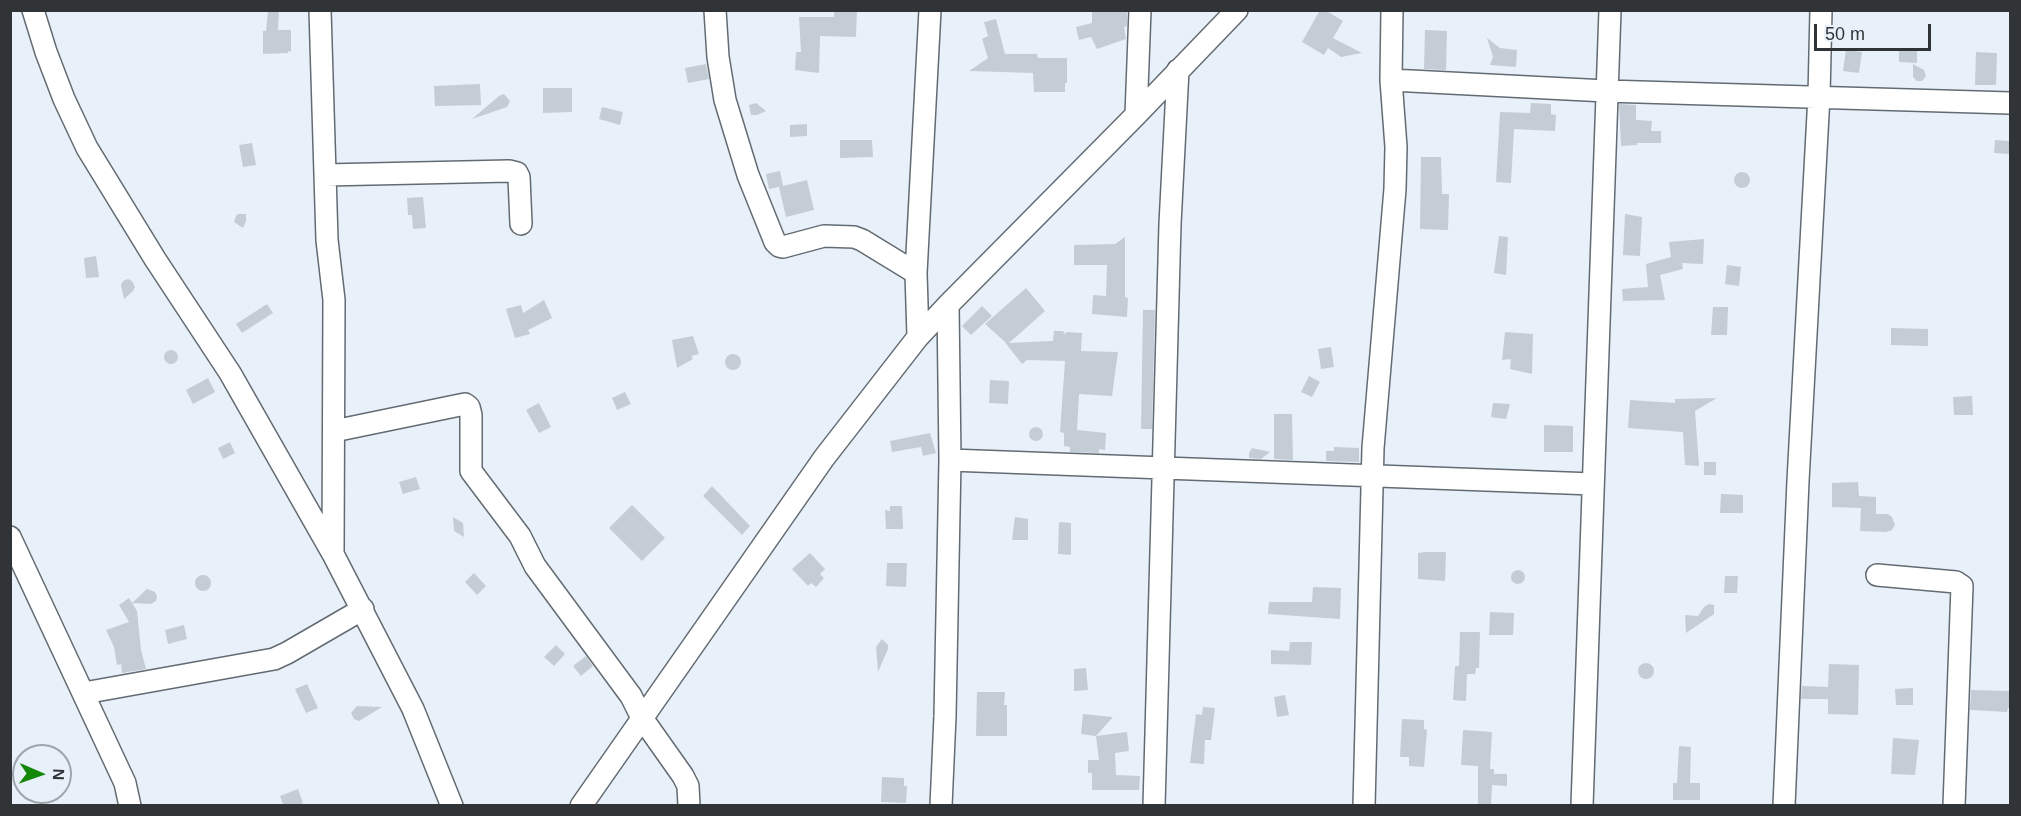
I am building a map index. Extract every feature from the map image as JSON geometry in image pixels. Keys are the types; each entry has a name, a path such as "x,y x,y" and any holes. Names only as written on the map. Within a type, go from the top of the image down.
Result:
{"street":[{"path":"33,10 64,99 87,148 155,259 230,373 333,554 412,709 452,806"},
{"path":"320,10 327,240 334,300 333,554"},
{"path":"715,10 718,57 725,100 748,174 775,242 783,247 825,236 854,237 916,273"},
{"path":"918,337 916,273 930,10"},
{"path":"1136,115 1140,10"},
{"path":"581,806 824,458 918,337 1237,10"},
{"path":"1364,806 1372,477 1395,189 1396,147 1391,80 1392,10"},
{"path":"1582,806 1610,10"},
{"path":"1784,806 1798,481 1819,96 1821,10"},
{"path":"1154,806 1170,236 1178,70"},
{"path":"1391,80 1606,91 2010,103"},
{"path":"325,175 509,171 516,173 519,177 521,224"},
{"path":"941,806 950,460 948,305"},
{"path":"334,431 465,404 469,407 471,471 520,536 535,566 631,696 642,718 683,776 688,786 689,806"},
{"path":"950,460 1593,484"},
{"path":"10,537 125,783 130,806"},
{"path":"1877,576 1956,582 1962,586 1954,806"},
{"path":"84,693 274,659 363,609"}],"building":[{"path":"268,10 279,10 278,30 291,30 291,52 263,54 263,31 266,31"},
{"path":"857,10 856,37 820,36 819,73 795,70 796,52 801,52 799,17 834,17 834,11"},
{"path":"1092,10 1127,10 1127,26 1124,27 1126,39 1097,49 1091,37 1079,40 1076,27 1092,23"},
{"path":"1320,10 1325,10 1343,21 1333,38 1362,53 1341,57 1328,48 1324,55 1302,42"},
{"path":"996,19 1005,54 1037,54 1038,58 1067,58 1065,92 1034,92 1033,73 969,71 988,58 982,39 988,36 984,22"},
{"path":"1425,30 1447,31 1446,70 1424,69"},
{"path":"1487,38 1500,48 1517,50 1516,67 1490,65 1493,57"},
{"path":"1899,48 1917,49 1917,63 1899,62"},
{"path":"1846,50 1862,52 1859,73 1843,71"},
{"path":"1976,52 1997,53 1996,85 1975,85"},
{"path":"706,64 709,79 688,83 685,68"},
{"path":"1913,64 1924,70 1926,76 1922,81 1917,81 1913,77"},
{"path":"480,84 481,105 435,106 434,86"},
{"path":"543,88 572,88 572,112 543,113"},
{"path":"504,94 510,101 507,107 472,119 499,96"},
{"path":"756,103 766,111 751,115 749,105"},
{"path":"1531,103 1551,104 1551,114 1556,115 1555,131 1514,129 1511,183 1496,182 1500,112 1530,113"},
{"path":"1619,104 1636,105 1636,120 1652,121 1651,131 1661,131 1661,143 1621,146"},
{"path":"602,107 623,112 620,125 599,119"},
{"path":"807,124 807,136 790,137 790,125"},
{"path":"840,140 872,140 873,157 840,158"},
{"path":"1995,140 2010,141 2010,154 1994,153"},
{"path":"252,143 256,165 243,167 239,145"},
{"path":"1421,157 1441,157 1442,194 1449,194 1448,230 1420,229"},
{"path":"780,171 783,186 769,189 766,174"},
{"path":"1742,172 1750,180 1742,188 1734,180"},
{"path":"807,180 814,210 786,217 779,187"},
{"path":"423,197 426,228 413,229 412,215 408,215 407,198"},
{"path":"238,214 246,214 243,228 234,222"},
{"path":"1625,214 1642,217 1640,256 1623,255"},
{"path":"1499,236 1508,237 1506,275 1494,273"},
{"path":"1125,237 1127,317 1092,314 1093,295 1106,296 1107,265 1074,265 1074,245 1115,244"},
{"path":"1704,239 1703,264 1682,263 1683,269 1660,275 1665,300 1623,301 1622,289 1648,287 1646,264 1671,257 1669,242"},
{"path":"96,256 99,277 86,278 84,258"},
{"path":"1727,265 1741,267 1739,286 1725,284"},
{"path":"128,279 135,287 124,299 121,285"},
{"path":"1026,288 1045,311 1009,343 1053,341 1054,331 1063,331 1066,335 1066,332 1082,333 1081,351 1118,352 1112,396 1079,394 1077,430 1106,433 1105,450 1099,449 1099,453 1070,452 1070,447 1064,446 1064,433 1060,432 1065,361 1027,360 1022,364 1004,341 985,324"},
{"path":"544,300 552,318 528,330 530,334 515,338 506,309 521,305 523,313"},
{"path":"267,304 273,313 242,333 236,324"},
{"path":"982,306 992,316 971,335 962,326"},
{"path":"1713,307 1728,307 1727,335 1711,335"},
{"path":"1143,310 1155,310 1152,429 1141,429"},
{"path":"1891,328 1928,329 1928,346 1891,345"},
{"path":"1505,332 1533,334 1532,374 1510,369 1511,359 1502,360"},
{"path":"693,336 699,354 691,356 693,359 677,368 672,340"},
{"path":"1331,347 1334,367 1321,369 1318,349"},
{"path":"171,350 176,352 178,357 176,362 171,364 166,362 164,357 166,352"},
{"path":"733,354 741,362 733,370 725,362"},
{"path":"1309,376 1320,382 1312,397 1301,392"},
{"path":"208,378 215,392 193,404 186,390"},
{"path":"990,380 1009,381 1008,404 989,403"},
{"path":"625,392 631,404 617,410 612,398"},
{"path":"1972,396 1973,415 1954,415 1953,397"},
{"path":"1717,398 1695,411 1699,466 1685,465 1683,432 1628,428 1630,400 1675,403 1675,399"},
{"path":"539,403 551,427 539,433 526,410"},
{"path":"1493,403 1510,404 1506,419 1491,417"},
{"path":"1274,414 1292,414 1293,460 1274,459"},
{"path":"1544,425 1573,426 1573,452 1544,452"},
{"path":"1036,427 1041,429 1043,434 1041,439 1036,441 1031,439 1029,434 1031,429"},
{"path":"930,433 936,453 923,456 921,447 892,452 890,441"},
{"path":"230,442 235,453 223,459 218,448"},
{"path":"1334,447 1359,448 1359,462 1326,461 1326,451 1334,451"},
{"path":"1252,448 1270,452 1261,459 1249,458"},
{"path":"1704,462 1716,462 1716,475 1704,475"},
{"path":"416,477 420,489 403,494 399,482"},
{"path":"1858,482 1859,496 1876,497 1876,514 1888,514 1892,517 1895,525 1892,530 1886,532 1860,531 1861,508 1832,507 1832,483"},
{"path":"712,486 750,526 742,535 703,496"},
{"path":"1721,494 1743,495 1743,513 1720,513"},
{"path":"632,505 665,538 642,561 609,528"},
{"path":"890,506 902,506 903,529 886,529 885,510 890,511"},
{"path":"453,517 463,523 464,537 454,531"},
{"path":"1015,517 1028,519 1028,540 1012,540"},
{"path":"1059,522 1071,523 1071,555 1058,554"},
{"path":"1446,552 1445,581 1418,579 1418,553"},
{"path":"810,553 825,569 820,574 824,578 816,587 811,583 808,586 792,569"},
{"path":"887,563 907,563 906,587 886,586"},
{"path":"1515,570 1521,570 1525,577 1521,584 1515,584 1511,580 1511,574"},
{"path":"474,573 486,586 477,595 465,582"},
{"path":"203,575 211,583 203,591 195,583"},
{"path":"1725,576 1738,576 1737,593 1724,593"},
{"path":"1313,587 1341,588 1340,619 1268,614 1269,602 1312,602"},
{"path":"147,589 155,592 156,601 151,604 132,603"},
{"path":"129,598 137,611 141,650 146,669 122,673 121,664 117,665 114,647 106,630 129,622 119,605"},
{"path":"1709,604 1714,605 1714,614 1686,633 1685,615 1698,616"},
{"path":"1490,612 1514,613 1513,635 1489,635"},
{"path":"184,625 187,639 168,644 165,630"},
{"path":"1460,632 1480,632 1479,668 1476,668 1475,674 1467,674 1466,701 1453,700 1455,666 1459,666"},
{"path":"882,639 888,645 888,649 878,672 876,647"},
{"path":"1290,642 1312,642 1311,665 1271,664 1271,650 1289,651"},
{"path":"556,645 565,654 554,666 544,657"},
{"path":"586,656 593,666 581,676 573,666"},
{"path":"1643,663 1649,663 1654,671 1652,677 1643,679 1638,674 1638,668"},
{"path":"1829,664 1859,665 1858,715 1828,714 1828,699 1801,699 1802,686 1828,687"},
{"path":"1086,668 1088,690 1074,691 1074,669"},
{"path":"307,684 318,708 306,713 295,689"},
{"path":"1913,688 1913,705 1896,705 1895,689"},
{"path":"1971,690 2010,691 2010,708 2007,712 1970,710"},
{"path":"977,692 1005,692 1007,736 976,736"},
{"path":"1285,695 1289,715 1277,717 1274,697"},
{"path":"357,706 382,707 359,721 354,719 351,713"},
{"path":"1203,707 1215,708 1211,740 1205,740 1204,764 1190,763 1196,714 1202,715"},
{"path":"1083,714 1113,717 1096,736 1081,734"},
{"path":"1402,719 1424,720 1424,729 1427,730 1424,767 1409,766 1409,757 1400,757"},
{"path":"1463,730 1492,732 1490,769 1494,769 1494,774 1507,774 1507,786 1492,785 1491,806 1478,806 1478,766 1461,765"},
{"path":"1127,732 1129,751 1115,753 1116,775 1140,776 1139,790 1092,790 1092,773 1088,773 1088,760 1099,760 1096,736"},
{"path":"1893,738 1919,740 1915,775 1891,774"},
{"path":"1679,746 1691,747 1690,783 1700,783 1700,800 1673,800 1673,783 1677,783"},
{"path":"882,777 904,778 904,786 907,786 906,803 881,802"},
{"path":"298,789 303,803 296,806 284,806 280,796"}]}
